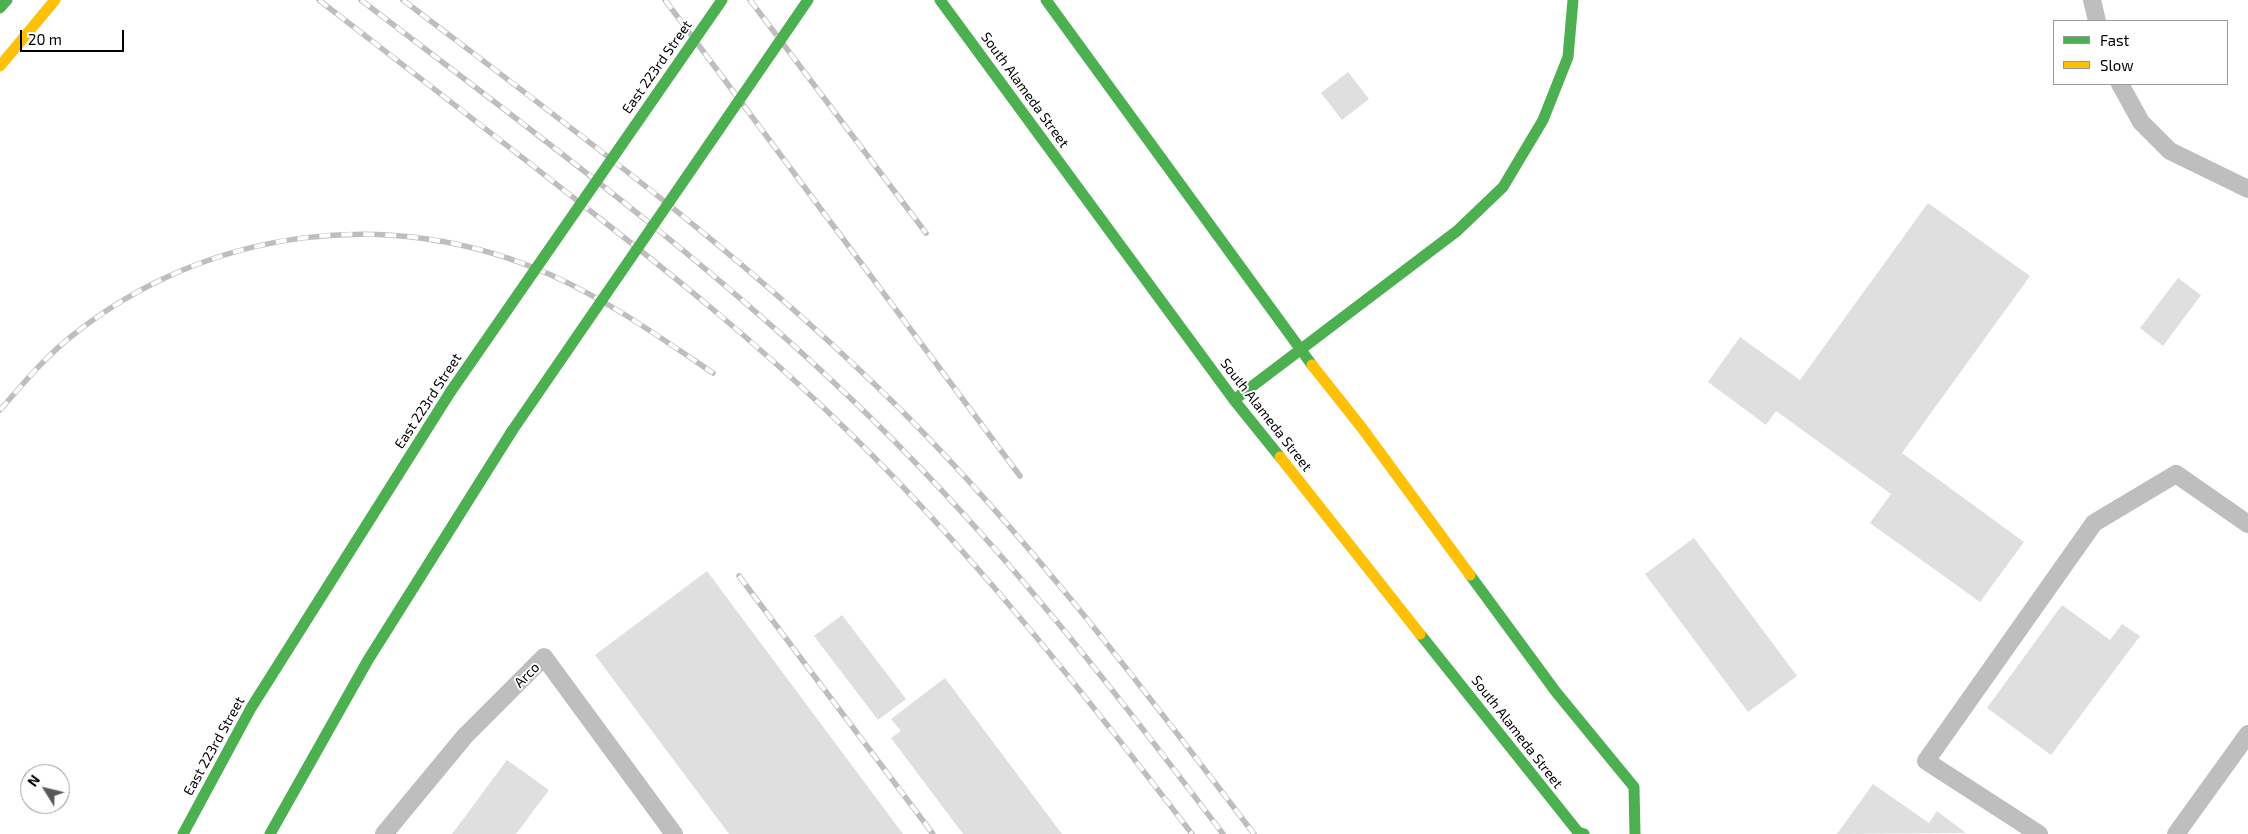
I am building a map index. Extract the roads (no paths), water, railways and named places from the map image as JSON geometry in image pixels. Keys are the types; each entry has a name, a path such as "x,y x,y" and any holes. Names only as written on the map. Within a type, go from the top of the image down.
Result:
{"main road":[{"path":"0,8 6,0"},
{"path":"0,66 55,0"},
{"name":"East 223rd Street","path":"183,834 251,708 451,391 722,0"},
{"path":"270,834 368,660 512,431 808,0"},
{"name":"South Alameda Street","path":"940,0 1234,400 1578,832 1584,834"},
{"path":"1046,0 1300,349 1362,428 1556,692 1634,786 1636,834"},
{"path":"1234,400 1457,231 1502,187 1543,120 1568,57 1573,0"}],"lane":[{"path":"2092,0 2097,20"},
{"path":"2121,85 2141,122 2170,151 2248,189"},
{"path":"2039,834 1926,761 2094,523 2176,474 2248,524"},
{"name":"Arco","path":"384,834 465,736 544,657 674,834"},
{"path":"2176,834 2248,734"}],"railway":[{"path":"319,0 656,263 799,384 876,459 972,562 1062,668 1192,834"},
{"path":"361,0 687,253 811,361 871,418 966,516 1011,567 1098,672 1223,834"},
{"path":"403,0 595,147 721,248 842,353 900,409 995,510 1040,562 1127,669 1254,834"},
{"path":"665,0 1020,476"},
{"path":"750,0 926,233"},
{"path":"0,410 44,362 73,335 126,299 183,270 242,250 304,238 366,234 429,239 491,253 551,275 614,308 713,373"},
{"path":"739,576 933,834"}]}
